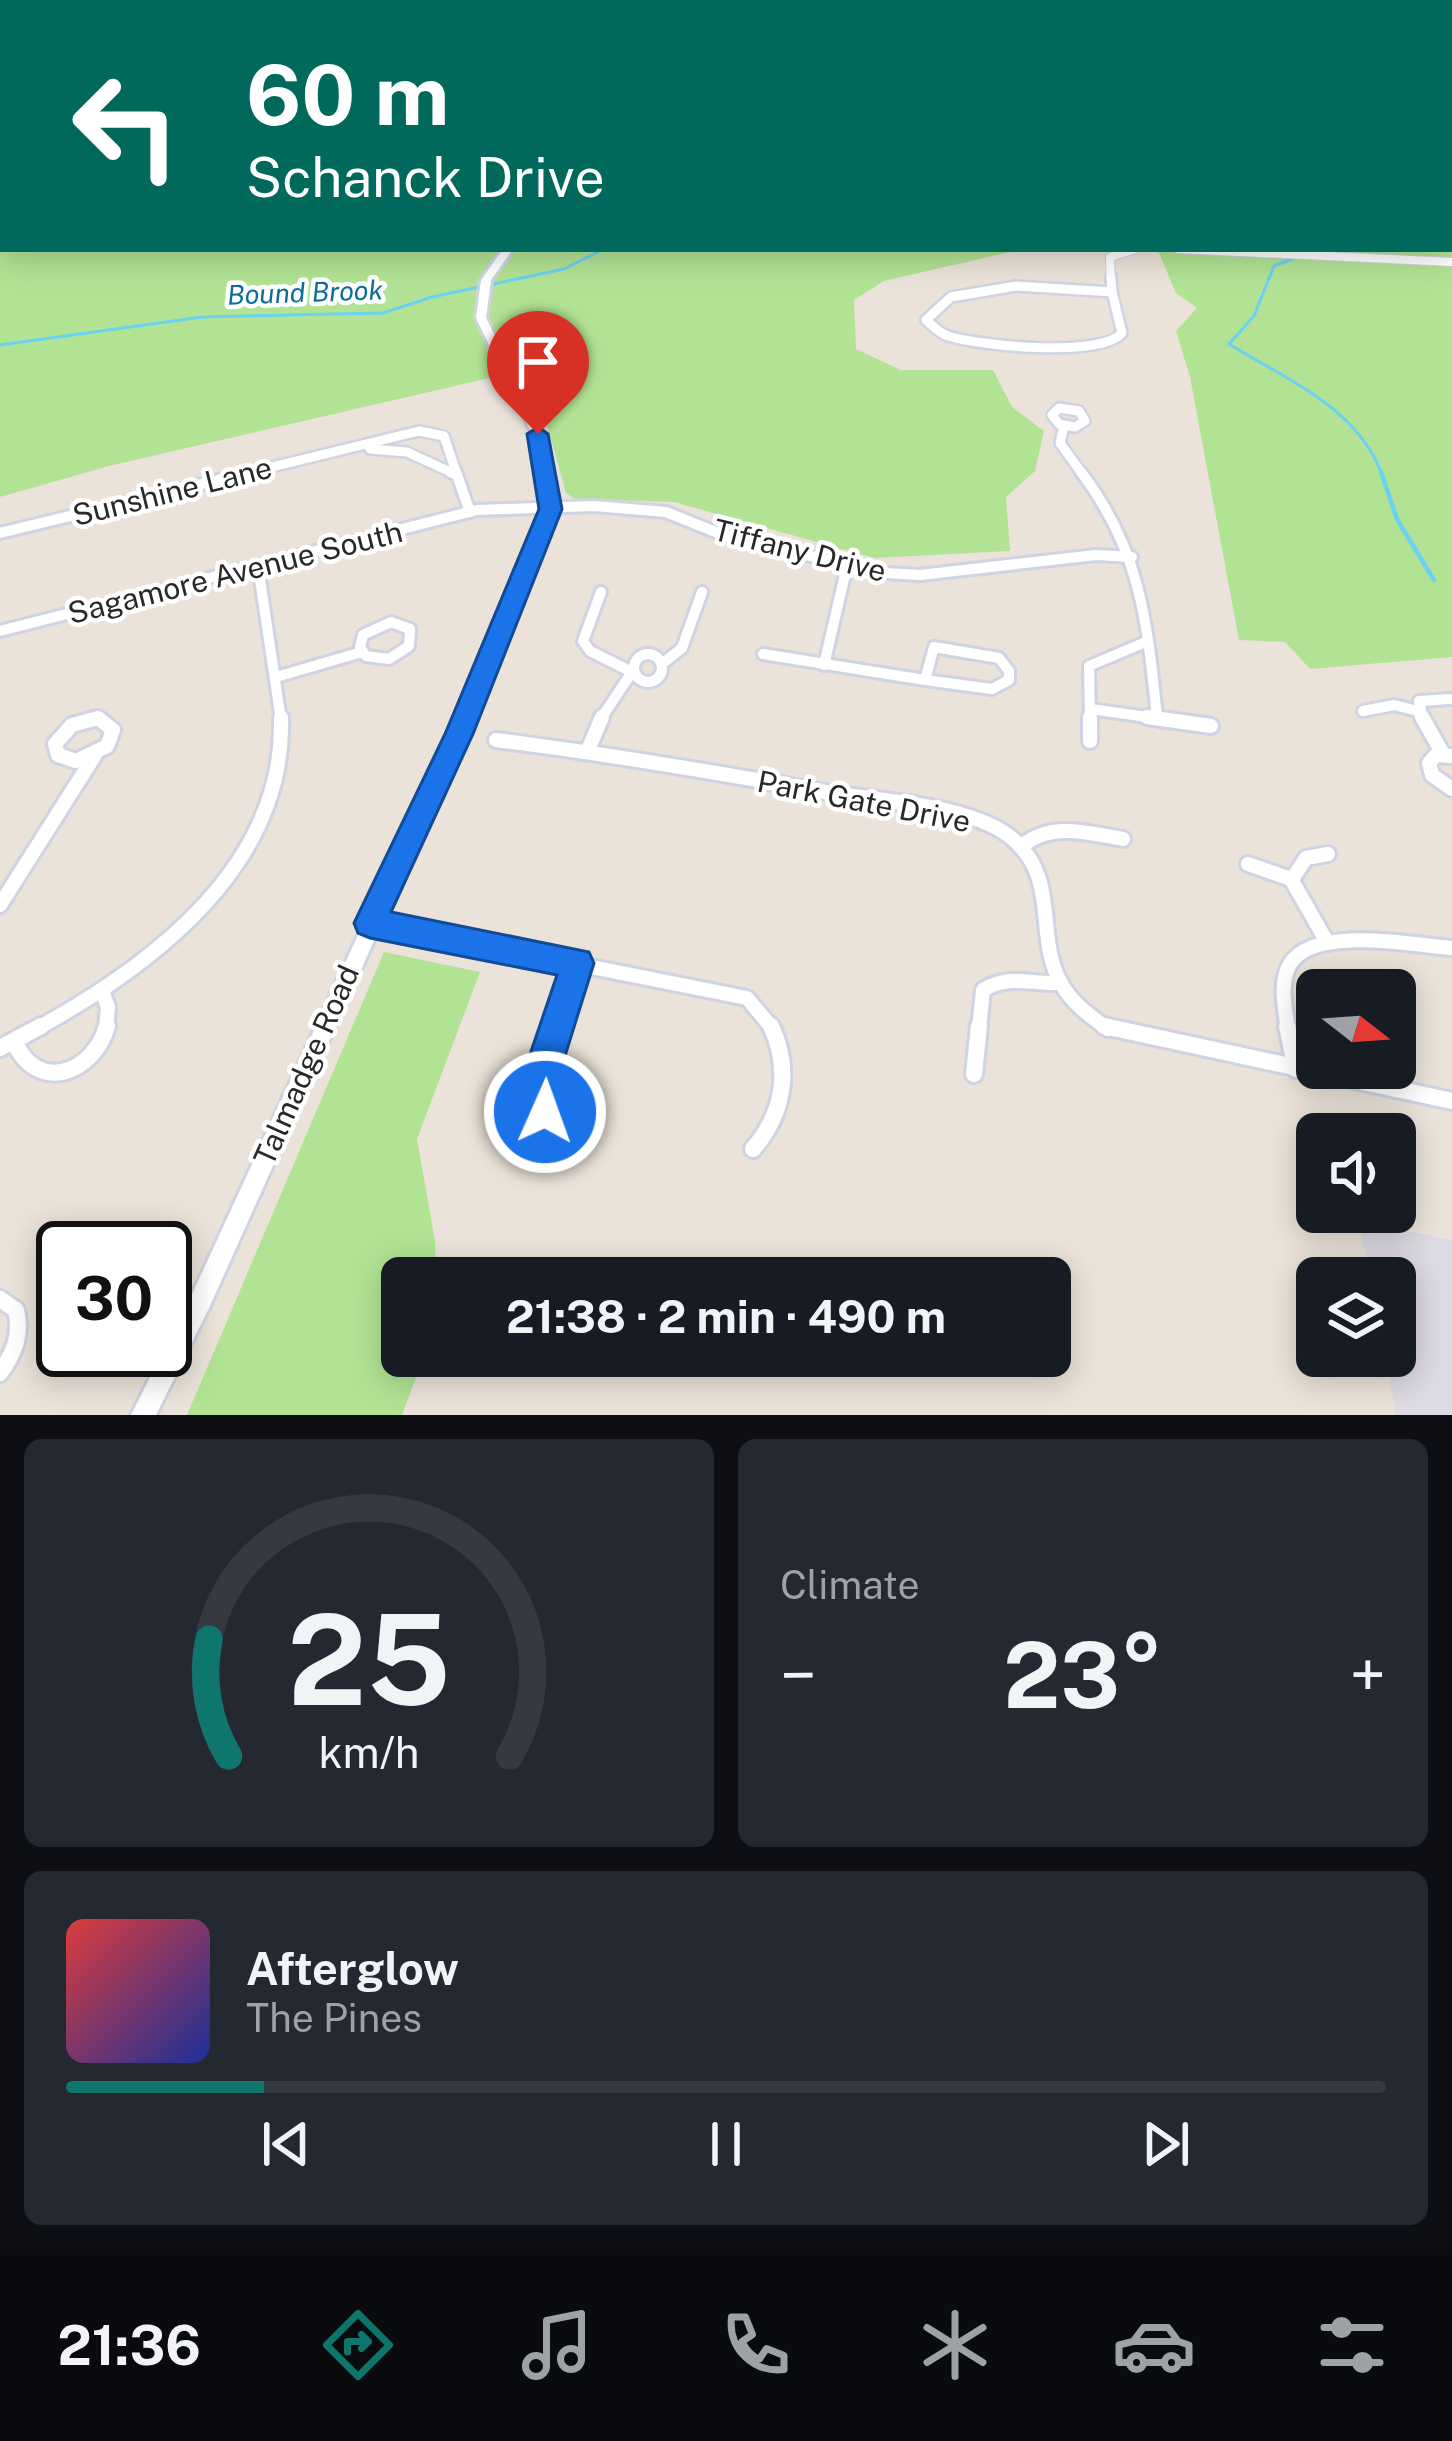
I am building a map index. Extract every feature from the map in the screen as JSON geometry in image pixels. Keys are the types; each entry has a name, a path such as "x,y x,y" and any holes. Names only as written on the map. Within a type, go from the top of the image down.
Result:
{"street":[{"path":"506,252 486,280 481,308 494,349 538,434 551,509"},
{"path":"1112,292 997,287 941,301 930,308 926,320 934,330 964,341 1097,347 1114,342 1122,333 1110,257 1126,252"},
{"path":"1253,252 1452,260"},
{"path":"1064,426 1060,443 1117,524 1132,557 1143,594 1157,717"},
{"name":"Sunshine Lane","path":"0,533 434,431 443,436 470,512"},
{"name":"Sunshine Lane","path":"344,449 406,452 457,475"},
{"name":"Tiffany Drive","path":"470,512 594,506 667,512 728,537 847,566 920,575 1096,555 1132,557"},
{"name":"Talmadge Road","path":"142,1415 201,1300 459,734 551,509"},
{"name":"Sagamore Avenue South","path":"0,631 470,512"},
{"path":"102,991 113,1017 110,1027 99,1046 73,1065 39,1073 7,1044 132,970 197,911 250,840 276,773 280,745 276,677 258,566"},
{"path":"824,665 847,566"},
{"path":"601,592 582,633 584,640 590,651 632,672"},
{"path":"588,750 607,704 640,657 651,656 663,663 682,649 702,592"},
{"path":"1090,741 1090,666 1148,641"},
{"path":"763,655 824,665 926,680 992,689 1004,685 1009,671 998,658 934,647 926,680"},
{"path":"276,677 362,652"},
{"path":"1450,699 1419,701 1418,711 1447,755 1431,758 1429,768 1452,789"},
{"path":"1363,711 1394,705 1418,711"},
{"path":"1090,709 1211,726"},
{"path":"0,904 95,754 112,736 111,725 89,718 71,725 55,744 65,760 95,754"},
{"name":"Park Gate Drive","path":"496,740 588,750 915,807 991,826 1022,848"},
{"path":"1123,839 1061,830 1028,839 1022,848 1040,869 1046,886 1051,964 1057,982 1077,1010 1110,1030 1296,1069 1286,990 1288,967 1300,952 1327,942 1452,948"},
{"path":"1294,878 1306,858 1328,854"},
{"path":"1248,864 1279,867 1294,878 1327,942"},
{"path":"370,923 734,993 770,1017 783,1046 773,1118 766,1138 753,1149"},
{"path":"545,1112 538,1091 541,1075 577,963"},
{"path":"974,1074 983,990 1015,975 1036,985 1057,982"},
{"path":"1394,1089 1452,1101"},
{"path":"0,1299 16,1310 20,1326 15,1347 0,1373"}],"shaded area":[{"path":"1361,1233 1416,1233 1452,1240 1452,1415 1396,1415 1389,1377 1416,1377 1416,1257 1366,1257"}],"green space":[{"path":"0,252 1010,252 884,281 854,300 856,349 901,370 993,370 1012,407 1044,431 1035,471 1006,497 1010,551 874,558 674,502 575,499 566,493 538,393 524,370 109,466 0,497"},
{"path":"1158,252 1452,252 1452,657 1310,669 1285,642 1239,640 1190,377 1176,331 1197,308 1176,293"},
{"path":"384,952 480,972 417,1139 435,1257 381,1257 381,1377 416,1377 402,1415 187,1415"}],"waterway":[{"name":"Bound Brook","path":"0,345 202,317 383,313 432,297 564,269 598,252"},
{"path":"1308,253 1317,252"},
{"path":"1297,257 1274,266 1254,316 1229,344 1338,413 1371,451 1382,475"},
{"path":"1381,472 1397,519 1434,580"}],"route":[{"path":"538,434 551,509 459,734 370,923 577,963 541,1075 538,1091 545,1112"}]}
